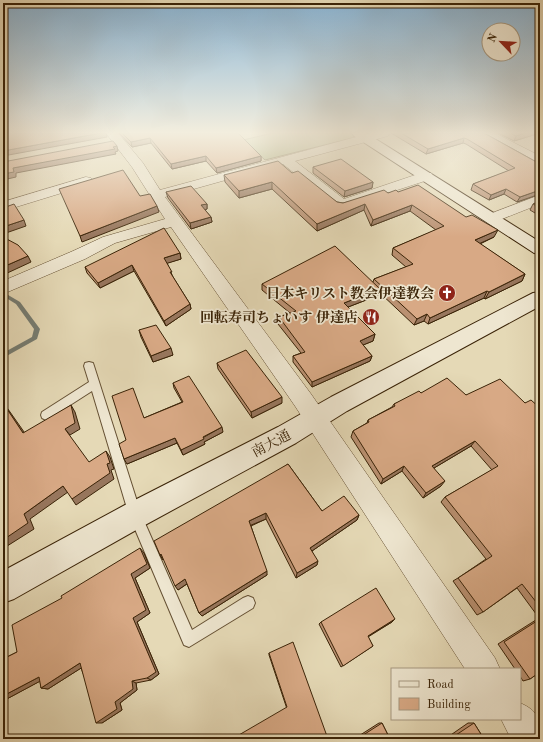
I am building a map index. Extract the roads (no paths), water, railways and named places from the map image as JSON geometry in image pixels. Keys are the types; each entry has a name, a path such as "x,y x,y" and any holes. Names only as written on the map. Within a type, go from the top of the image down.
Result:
{"street":[{"path":"124,170 132,168"},
{"path":"139,168 156,194 315,418 483,668"},
{"path":"156,194 252,168"},
{"path":"295,168 342,204 426,176"},
{"path":"413,168 540,249"},
{"path":"3,207 97,178"},
{"path":"492,218 540,199"},
{"path":"3,288 79,255 109,240 175,221"},
{"name":"南大通","path":"3,588 339,404 540,298"},
{"path":"519,720 532,739"}],"lane":[{"path":"89,366 135,515 189,640 248,603"},
{"path":"46,415 94,384"}],"waterway":[{"path":"3,294 18,303 37,329 35,338 3,356"}],"place":[{"name":"日本キリスト教会伊達教会","path":"447,293"},
{"name":"回転寿司ちょいす 伊達店","path":"371,317"}]}
